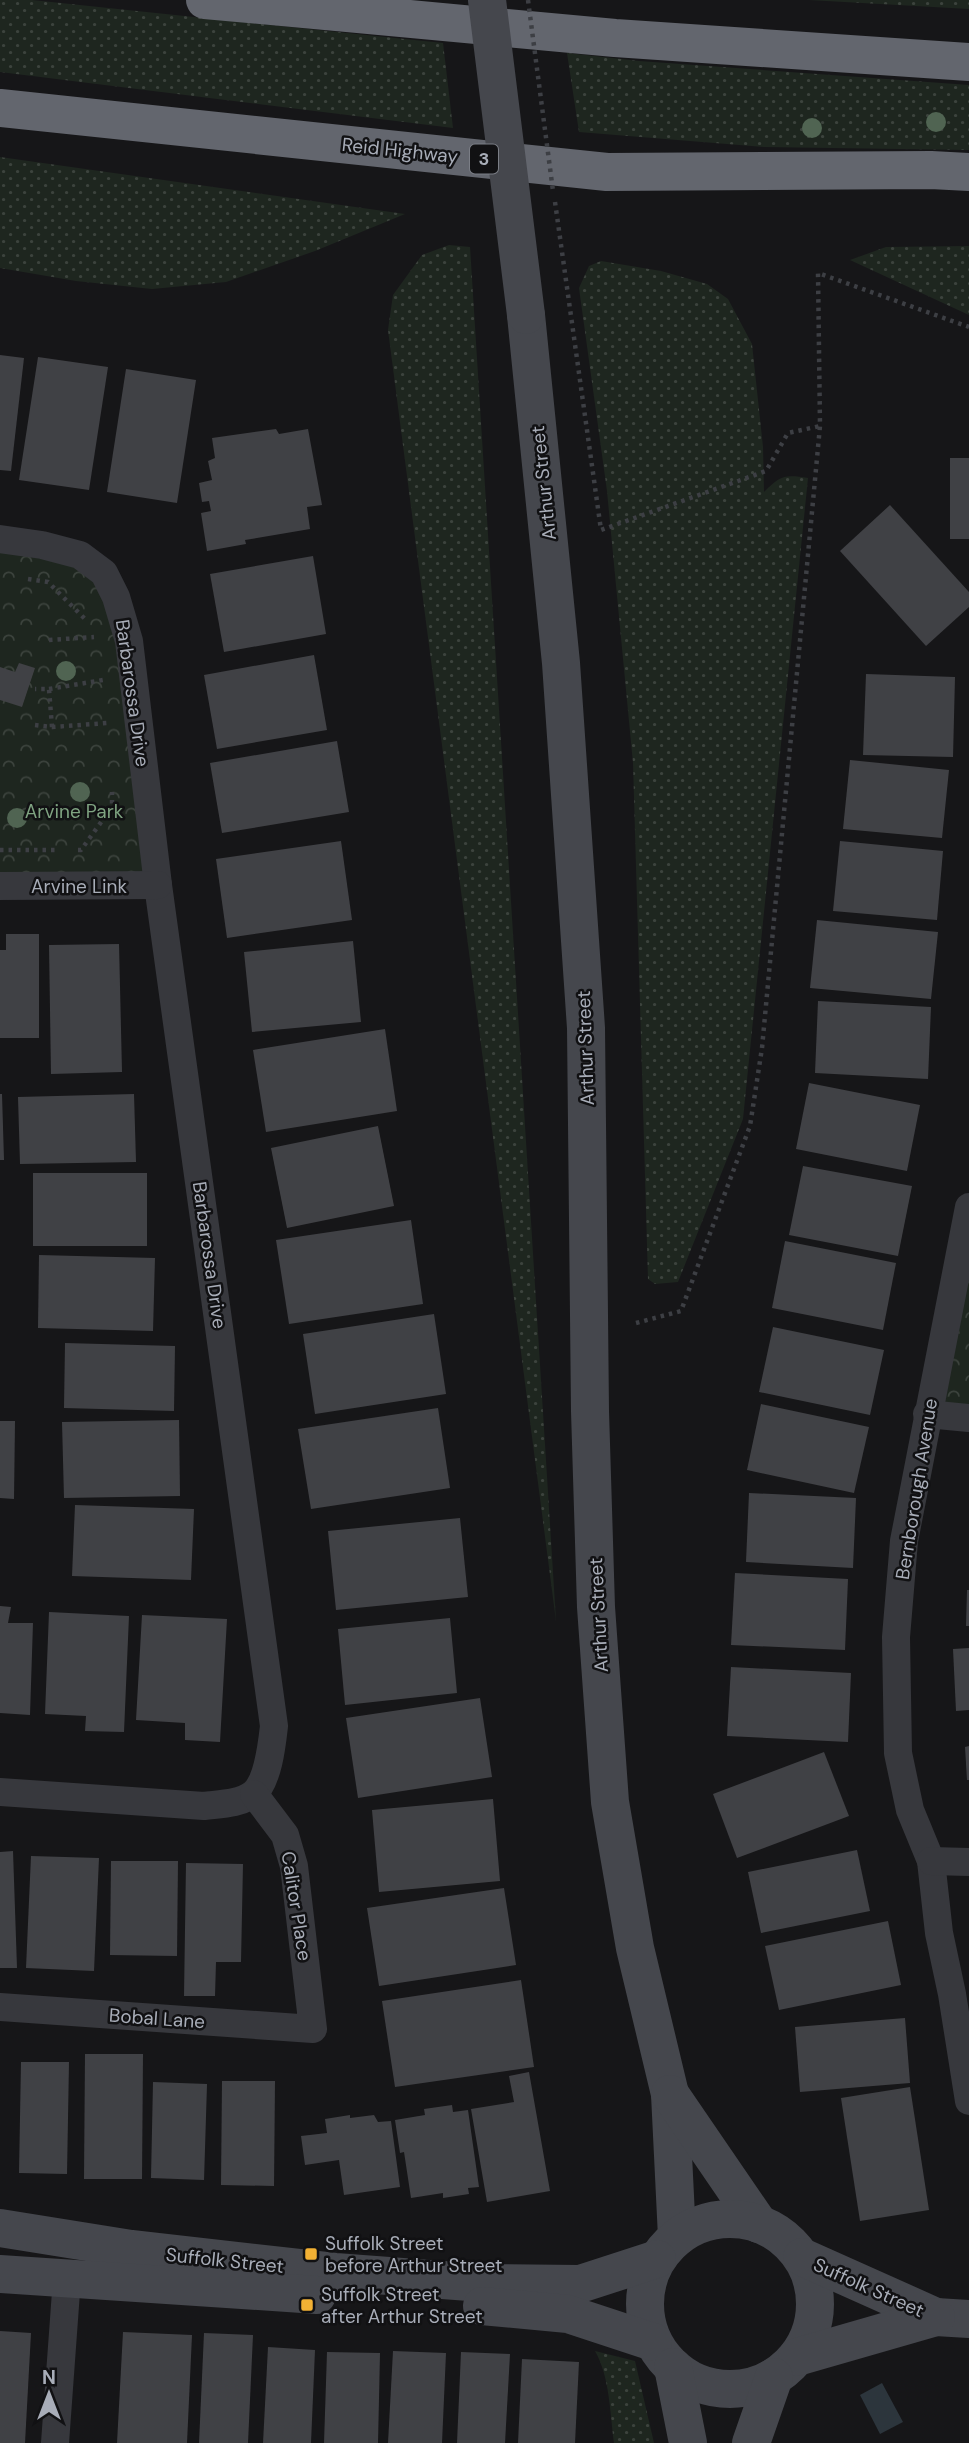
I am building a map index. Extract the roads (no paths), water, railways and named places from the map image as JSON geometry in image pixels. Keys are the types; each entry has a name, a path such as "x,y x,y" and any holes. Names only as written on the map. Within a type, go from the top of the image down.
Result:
{"highway":[{"path":"205,0 601,37 969,62"},
{"name":"Reid Highway","path":"0,108 607,172 969,172"}],"street":[{"name":"Arthur Street","path":"487,0 526,315 561,663 586,1028 590,1425 596,1607 610,1802 635,1948 670,2094 667,2248"},
{"name":"Barbarossa Drive","path":"0,539 42,545 80,555 104,573 116,597 129,641 158,885 274,1726 271,1753 254,1794"},
{"name":"Arvine Link","path":"0,886 158,885"},
{"name":"Bernborough Avenue","path":"969,1207 904,1541 896,1637 898,1753 910,1810 931,1861 939,1933 969,2101"},
{"path":"927,1413 969,1418"},
{"path":"0,1793 204,1806 236,1801 254,1794"},
{"name":"Calitor Place","path":"254,1794 285,1835 295,1866 313,2029"},
{"path":"931,1861 969,1862"},
{"name":"Bobal Lane","path":"0,2007 313,2029"},
{"name":"Arthur Street","path":"670,2094 759,2224"},
{"path":"688,2443 663,2355 647,2326 645,2291 667,2248 695,2226 716,2219 738,2219 759,2224 782,2237 802,2257 811,2276 815,2297 815,2318 809,2338 786,2367 751,2443"},
{"name":"Suffolk Street","path":"0,2228 172,2254 335,2272 483,2283 580,2284 667,2248"},
{"name":"Suffolk Street","path":"802,2257 953,2318"},
{"name":"Suffolk Street","path":"0,2274 568,2314 663,2355"},
{"path":"55,2443 67,2278"},
{"name":"Suffolk Street","path":"786,2367 953,2318"},
{"path":"663,2355 687,2378 722,2389 758,2385 786,2367"}],"place":[{"name":"Suffolk Street before Arthur Street","path":"311,2254"},
{"name":"Suffolk Street after Arthur Street","path":"307,2305"}],"park label":[{"name":"Arvine Park","path":"74,811"}]}
